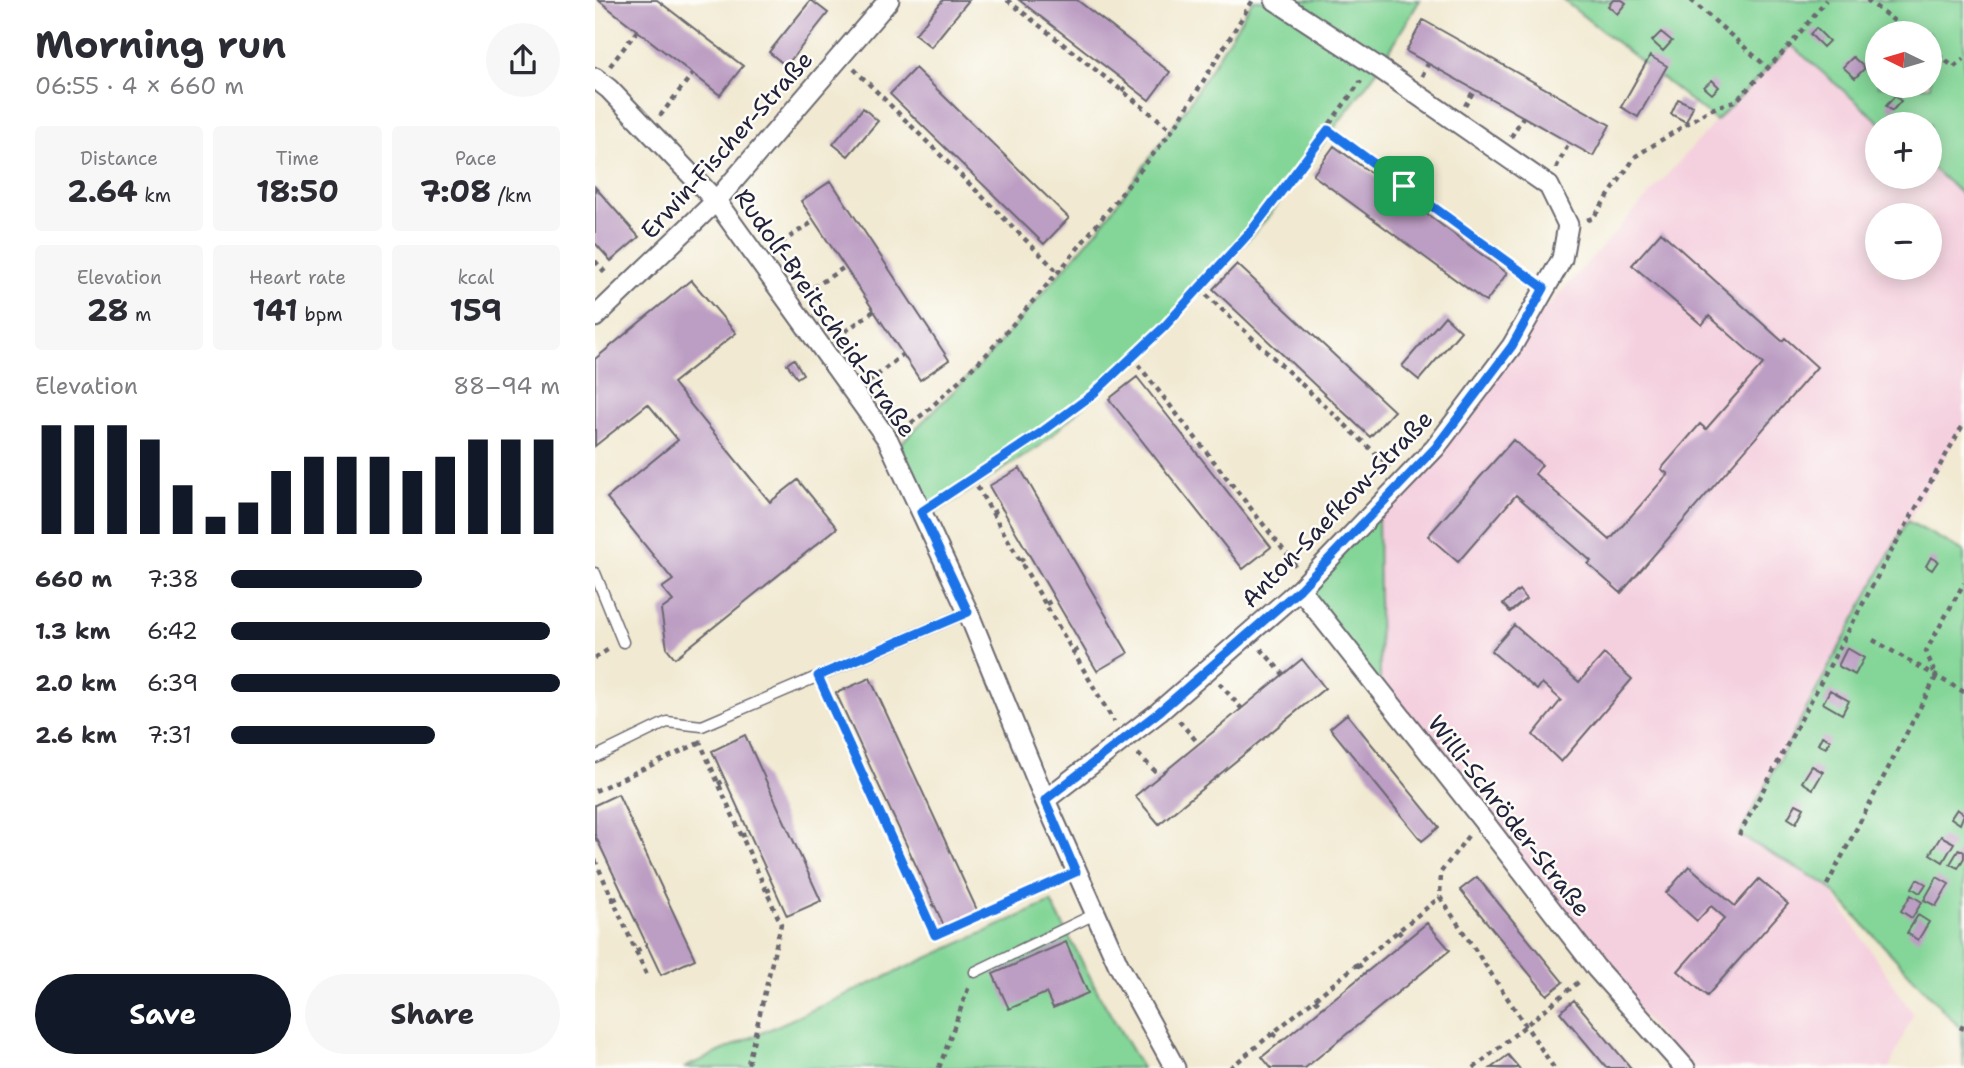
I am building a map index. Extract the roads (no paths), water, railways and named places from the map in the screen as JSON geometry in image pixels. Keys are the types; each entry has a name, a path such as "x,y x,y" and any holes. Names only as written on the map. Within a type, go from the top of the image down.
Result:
{"street":[{"name":"Erwin-Fischer-Straße","path":"595,317 716,201 889,0"},
{"name":"Anton-Saefkow-Straße","path":"1045,800 1166,706 1304,585 1405,480 1436,447 1512,346 1562,259 1568,225 1549,186 1275,0"},
{"name":"Rudolf-Breitscheid-Straße","path":"597,79 716,201 888,440 968,612 1095,914 1118,964 1175,1068"},
{"name":"Willi-Schröder-Straße","path":"1304,585 1596,968 1685,1068"}],"lane":[{"path":"595,573 623,642"},
{"path":"595,757 667,722 702,726 968,612"},
{"path":"975,972 1095,914"}]}
